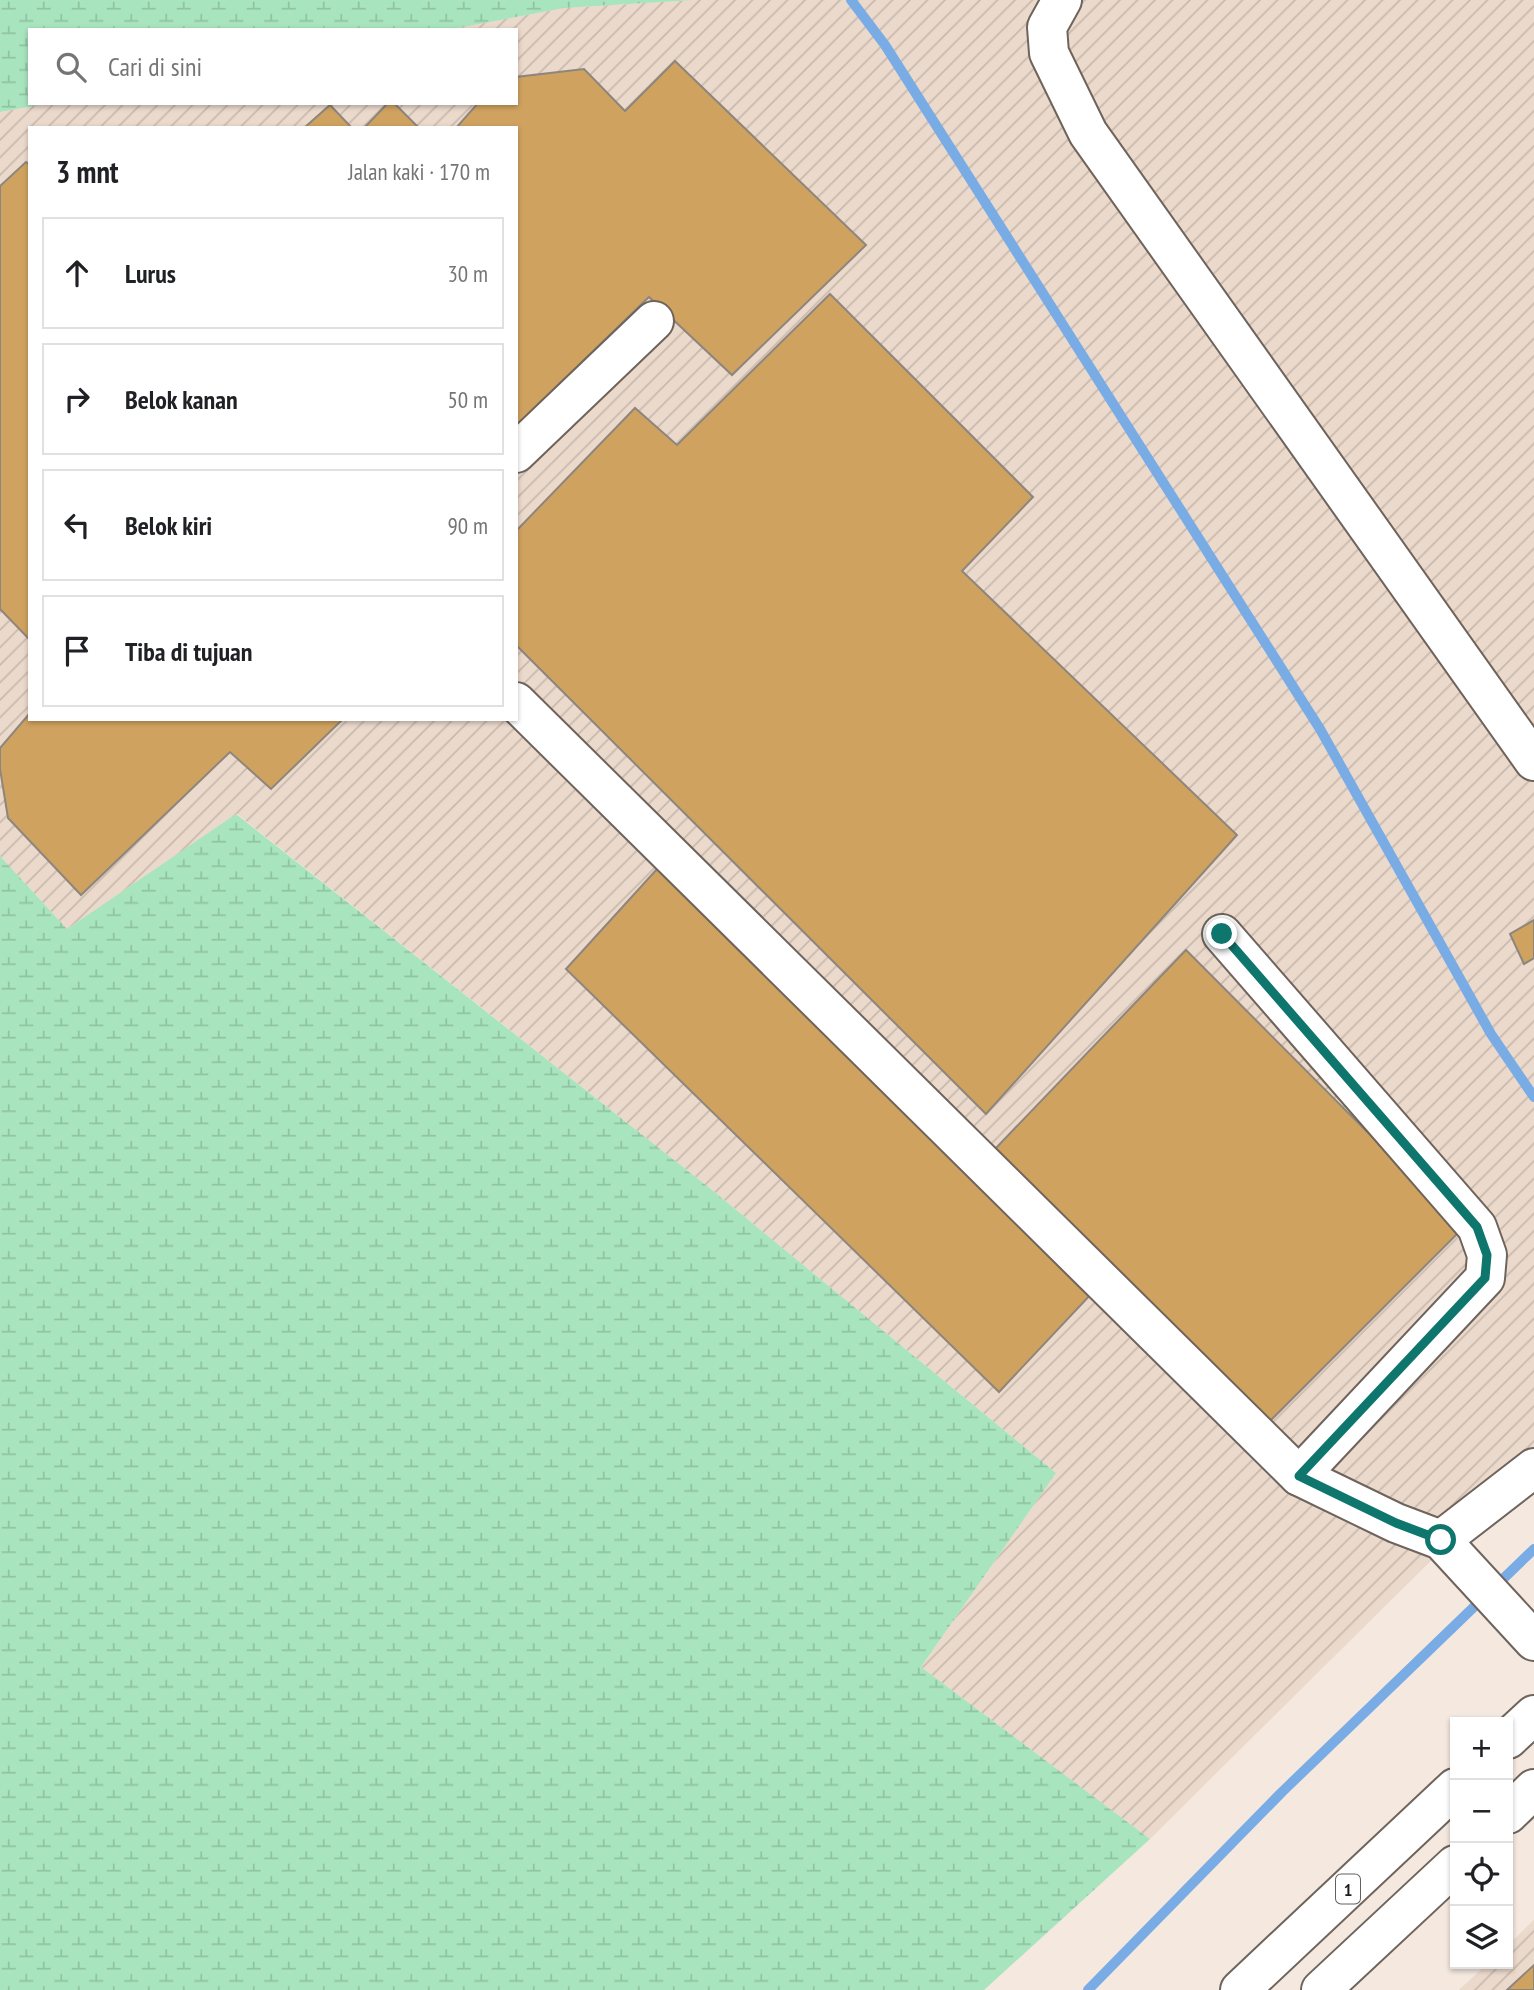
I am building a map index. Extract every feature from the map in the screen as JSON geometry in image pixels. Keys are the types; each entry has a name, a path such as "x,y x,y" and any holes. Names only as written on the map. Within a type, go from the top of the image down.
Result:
{"main road":[{"path":"1062,0 1047,27 1049,53 1088,133 1534,761"},
{"path":"518,451 654,321"},
{"path":"518,704 1299,1476 1453,1554 1525,1632"},
{"path":"1222,934 1477,1227 1487,1255 1485,1278 1299,1476"},
{"path":"1453,1554 1534,1468"},
{"path":"1513,1734 1534,1715"},
{"path":"1513,1809 1534,1789"},
{"name":"1","path":"1240,1990 1450,1793"},
{"path":"1321,1990 1450,1870"}],"shaded area":[{"path":"694,0 1534,0 1534,1458 1150,1839 921,1667 1056,1473 712,1190 237,814 67,929 0,856 0,112 39,105 518,105 518,28 458,28 563,8"},
{"path":"1534,1920 1534,1990 1459,1990 1482,1969 1513,1969 1513,1940"}],"green space":[{"path":"0,0 694,0 564,8 458,28 28,28 28,105 39,105 0,112"},
{"path":"236,814 712,1190 1056,1473 921,1667 1150,1839 984,1990 0,1990 0,856 67,929"}],"building":[{"path":"675,61 866,245 732,375 649,297 518,424 518,126 458,126 476,105 518,105 518,77 584,69 625,111"},
{"path":"330,105 350,126 306,126"},
{"path":"386,105 396,105 417,126 366,126"},
{"path":"26,162 28,164 28,638 0,609 0,186"},
{"path":"830,294 1033,497 962,571 1237,835 986,1114 518,647 518,529 635,408 677,445"},
{"path":"28,715 28,721 341,721 271,789 230,752 81,895 8,818 0,769 0,748"},
{"path":"658,868 1093,1292 999,1392 566,969"},
{"path":"1534,920 1534,958 1524,964 1510,934"},
{"path":"1186,950 1463,1228 1269,1422 995,1149"},
{"path":"1534,1965 1534,1990 1507,1990"}],"waterway":[{"path":"851,0 885,45 1320,729 1491,1034 1534,1097"},
{"path":"1088,1990 1282,1792 1534,1549"}],"route":[{"path":"1222,934 1477,1227 1487,1255 1485,1278 1299,1476 1396,1523 1441,1540"}]}
